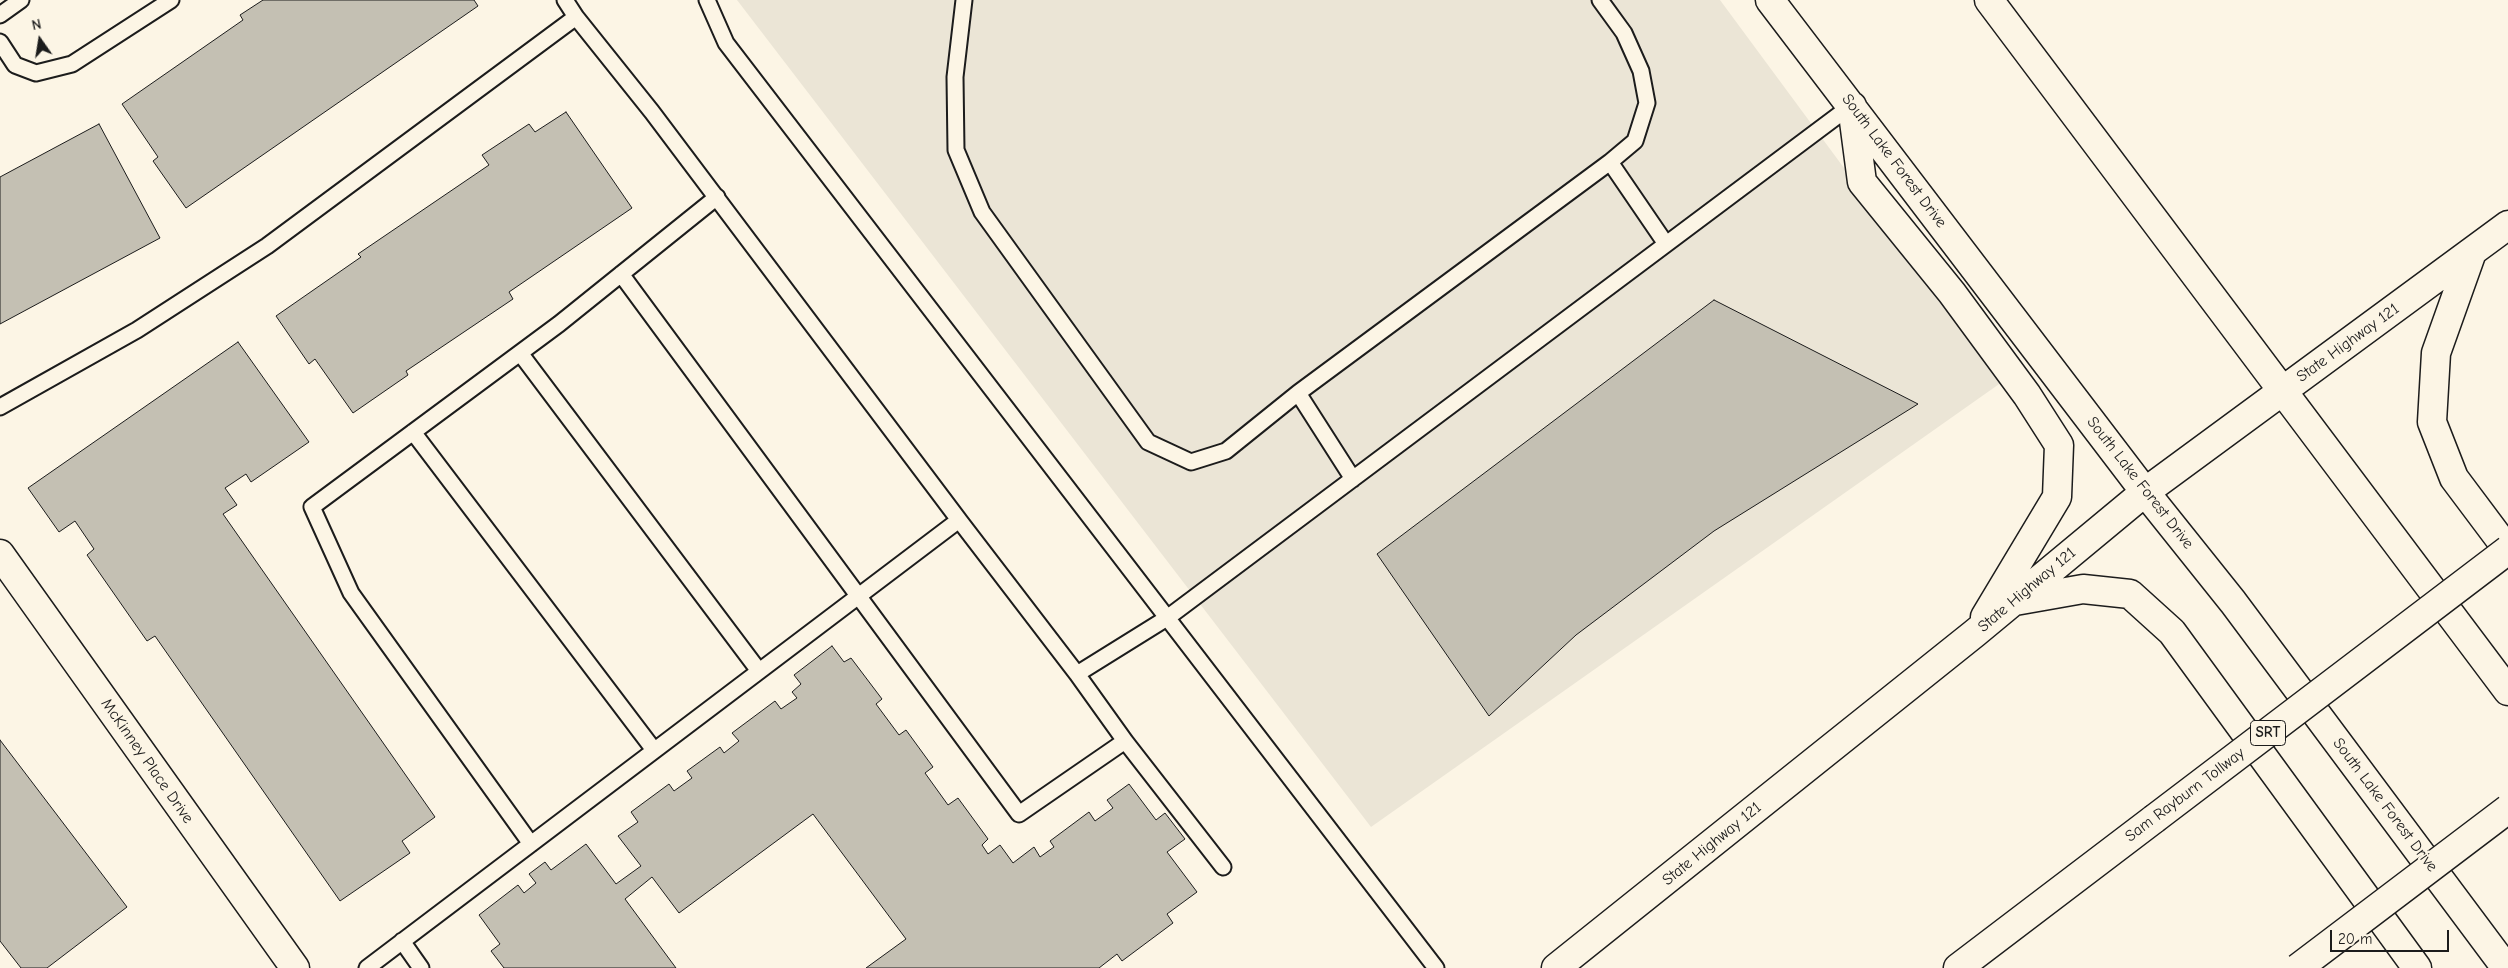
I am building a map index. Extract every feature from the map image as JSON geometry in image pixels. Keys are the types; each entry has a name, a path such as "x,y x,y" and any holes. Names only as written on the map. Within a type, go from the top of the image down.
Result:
{"main road":[{"name":"South Lake Forest Drive","path":"1770,0 1852,105 2144,492 2239,610 2506,968"},
{"path":"1989,0 2508,691"},
{"path":"1852,105 1862,182 1952,293 2027,395 2059,445 2057,497 1975,634"},
{"name":"State Highway 121","path":"1556,968 1975,634 2144,492 2508,225"},
{"path":"2472,252 2436,354 2432,422 2454,478 2508,550"},
{"name":"Sam Rayburn Tollway","path":"1958,968 2508,550"},
{"name":"McKinney Place Drive","path":"0,554 295,968"},
{"path":"2014,601 2083,589 2130,594 2172,632 2417,968"},
{"path":"2298,968 2508,809"}],"lane":[{"path":"0,15 21,0"},
{"path":"0,42 16,65 36,73 72,64 171,0"},
{"path":"565,0 576,17 717,197 958,520 1078,674 1125,741 1223,867"},
{"path":"707,0 726,43 1436,968"},
{"path":"964,0 955,77 956,150 982,212 1148,442 1191,462 1226,451 1298,393 1635,142 1647,103 1641,71 1624,33 1600,0"},
{"path":"0,407 137,330 267,246 576,17"},
{"path":"1078,674 1168,618 1852,105"},
{"path":"1610,162 1666,244"},
{"path":"531,844 351,593 312,507 520,353 717,197"},
{"path":"621,274 1019,814 1125,741"},
{"path":"520,353 759,671"},
{"path":"1298,393 1353,479"},
{"path":"413,432 654,750"},
{"path":"367,968 958,520"},
{"path":"402,941 421,968"}],"shaded area":[{"path":"737,0 1720,0 2002,382 1371,827"}],"building":[{"path":"263,0 474,0 478,6 186,208 153,161 158,157 122,104 243,20 240,15"},
{"path":"566,112 632,208 509,292 513,299 406,371 408,375 353,413 315,359 309,364 276,316 361,257 358,254 489,165 482,155 529,124 535,132"},
{"path":"99,124 160,238 0,324 0,177"},
{"path":"1714,300 1918,404 1714,531 1576,635 1489,716 1377,554"},
{"path":"238,342 309,442 251,482 246,474 225,488 237,505 223,514 435,817 402,841 410,853 340,901 155,636 147,641 87,555 94,549 75,521 59,532 28,488"},
{"path":"832,646 844,662 851,658 882,699 876,704 899,735 906,730 933,767 925,773 948,805 958,798 988,839 982,845 988,854 1000,845 1013,863 1034,847 1040,857 1054,847 1050,841 1089,812 1095,821 1113,808 1107,800 1129,784 1156,820 1165,813 1185,839 1167,852 1197,892 1167,914 1173,923 1122,961 1117,954 1099,968 866,968 906,939 813,814 679,913 652,877 625,899 676,968 504,968 491,951 500,944 479,915 518,885 524,893 536,883 529,874 545,862 551,870 586,844 616,884 641,866 618,836 638,822 631,812 669,784 674,791 692,778 687,771 720,747 724,753 739,741 732,733 775,701 781,709 797,698 792,692 801,684 794,675"},
{"path":"0,740 127,907 47,968 21,968 0,941"}]}
